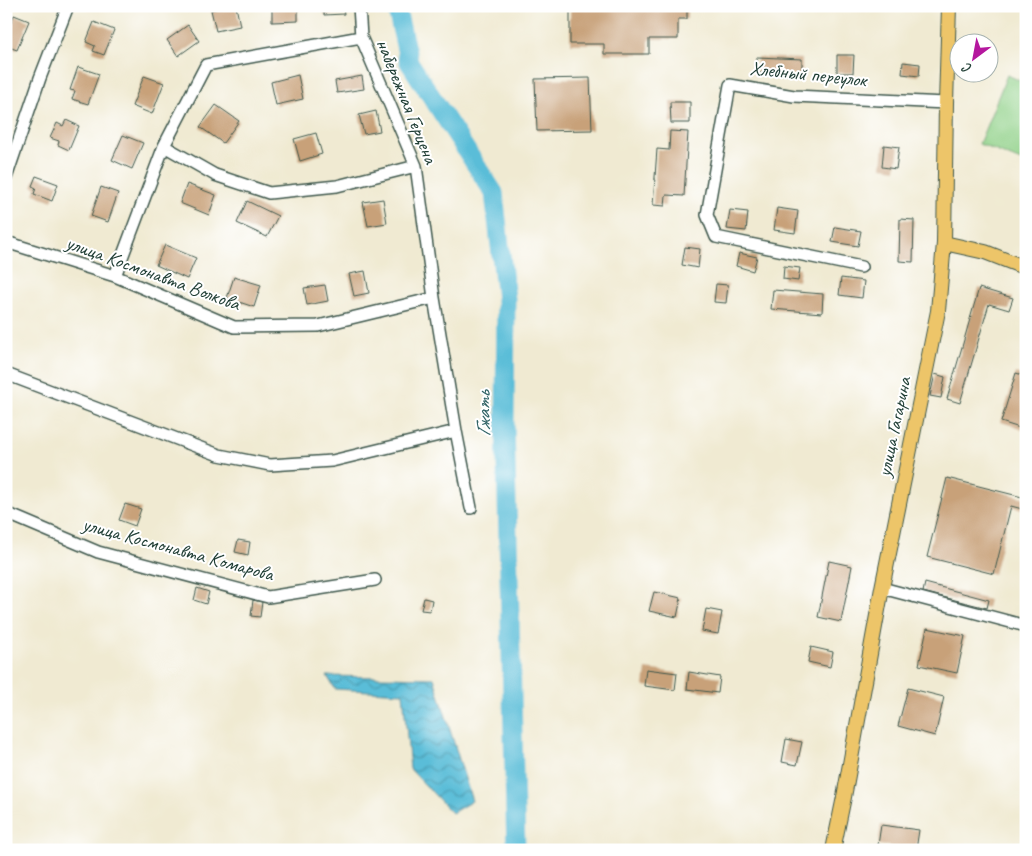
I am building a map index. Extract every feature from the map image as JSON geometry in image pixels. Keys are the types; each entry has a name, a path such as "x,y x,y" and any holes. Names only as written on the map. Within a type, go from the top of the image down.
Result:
{"main road":[{"name":"улица Гагарина","path":"833,850 882,588 938,311 944,243 949,6"},
{"path":"944,243 985,252 1026,268"}],"street":[{"path":"6,178 40,78 68,6"},
{"name":"набережная Герцена","path":"359,6 361,37 416,166 434,298"},
{"path":"115,276 164,146 206,65 361,37"},
{"name":"Хлебный переулок","path":"861,267 716,237 707,215 730,85 794,96 946,103"},
{"path":"164,146 215,176 269,193 337,186 416,166"},
{"name":"улица Космонавта Волкова","path":"6,242 115,276 234,327 318,326 434,298"},
{"path":"434,298 471,508"},
{"path":"6,374 219,455 270,465 332,461 456,431"},
{"name":"улица Космонавта Комарова","path":"6,513 98,552 268,597 375,580"},
{"path":"882,588 1026,626"}],"green space":[{"path":"1007,75 1026,83 1026,150 1021,161 979,144"}],"water":[{"path":"327,676 434,678 472,801 452,813 410,769 403,693 335,689"}],"building":[{"path":"236,6 240,26 216,31 211,10"},
{"path":"272,6 298,6 298,21 272,22"},
{"path":"324,6 343,6 344,14 324,15"},
{"path":"570,6 687,6 687,19 678,19 678,39 649,39 649,54 604,54 604,44 570,44"},
{"path":"14,15 29,21 17,50 6,46 6,35"},
{"path":"94,22 114,30 104,55 93,51 95,46 86,42"},
{"path":"188,25 199,41 178,56 167,40"},
{"path":"837,55 854,55 853,73 837,73"},
{"path":"757,57 802,59 802,75 757,73"},
{"path":"903,62 920,64 919,76 902,74"},
{"path":"78,67 99,74 88,104 72,99 75,91 70,90"},
{"path":"298,75 303,99 276,105 271,82"},
{"path":"144,76 164,83 152,114 132,106"},
{"path":"362,76 364,89 337,93 335,81"},
{"path":"590,78 592,130 537,131 535,79"},
{"path":"670,102 690,102 690,123 671,123"},
{"path":"216,105 239,121 223,143 200,127"},
{"path":"376,111 380,131 364,134 359,115"},
{"path":"66,120 79,126 69,150 58,145 59,141 50,138 57,123 63,126"},
{"path":"670,131 688,132 684,196 666,195 665,206 653,205 657,149 669,150"},
{"path":"316,133 322,154 300,161 294,139"},
{"path":"123,135 143,143 132,169 112,160"},
{"path":"884,145 899,147 896,169 882,167"},
{"path":"36,176 58,184 52,201 34,194 36,188 32,186"},
{"path":"187,184 216,195 209,215 180,203"},
{"path":"101,187 118,193 108,222 91,216"},
{"path":"383,199 387,223 368,226 363,202"},
{"path":"247,201 278,216 267,237 237,223"},
{"path":"777,208 798,211 795,233 774,230"},
{"path":"730,210 748,212 746,231 727,229"},
{"path":"900,219 914,220 913,262 899,261"},
{"path":"835,227 861,231 858,246 832,242"},
{"path":"165,245 196,258 187,279 156,265"},
{"path":"685,247 700,249 698,268 682,265"},
{"path":"739,253 757,257 753,271 736,266"},
{"path":"784,266 800,268 798,281 783,279"},
{"path":"365,271 369,293 354,296 349,274"},
{"path":"234,277 261,285 254,307 227,298"},
{"path":"841,278 864,281 862,298 839,295"},
{"path":"716,284 728,285 726,303 714,302"},
{"path":"325,285 328,301 307,305 304,288"},
{"path":"979,288 1013,298 1009,310 989,304 960,403 947,399"},
{"path":"773,290 823,294 822,313 771,309"},
{"path":"1016,373 1026,376 1026,430 1001,422"},
{"path":"935,374 945,377 941,398 930,396"},
{"path":"947,478 1026,498 1026,510 1011,506 994,574 927,557"},
{"path":"125,504 141,509 135,526 119,520"},
{"path":"238,540 250,542 248,555 235,552"},
{"path":"829,561 852,566 841,622 818,617"},
{"path":"925,583 989,600 987,608 923,592"},
{"path":"197,588 209,592 206,604 194,600"},
{"path":"654,592 681,598 677,617 649,611"},
{"path":"424,598 432,600 430,611 421,610"},
{"path":"253,600 262,602 260,617 251,616"},
{"path":"706,609 722,612 718,634 702,631"},
{"path":"927,628 965,636 957,673 919,665"},
{"path":"811,647 833,652 830,667 808,662"},
{"path":"646,669 677,673 675,690 644,686"},
{"path":"689,672 720,677 718,693 687,689"},
{"path":"908,688 944,697 935,736 898,726"},
{"path":"786,739 802,742 797,765 782,762"},
{"path":"881,825 919,830 916,850 878,845"}],"waterway":[{"name":"Гжать","path":"396,6 409,62 494,193 506,299 505,423 516,850"}]}
